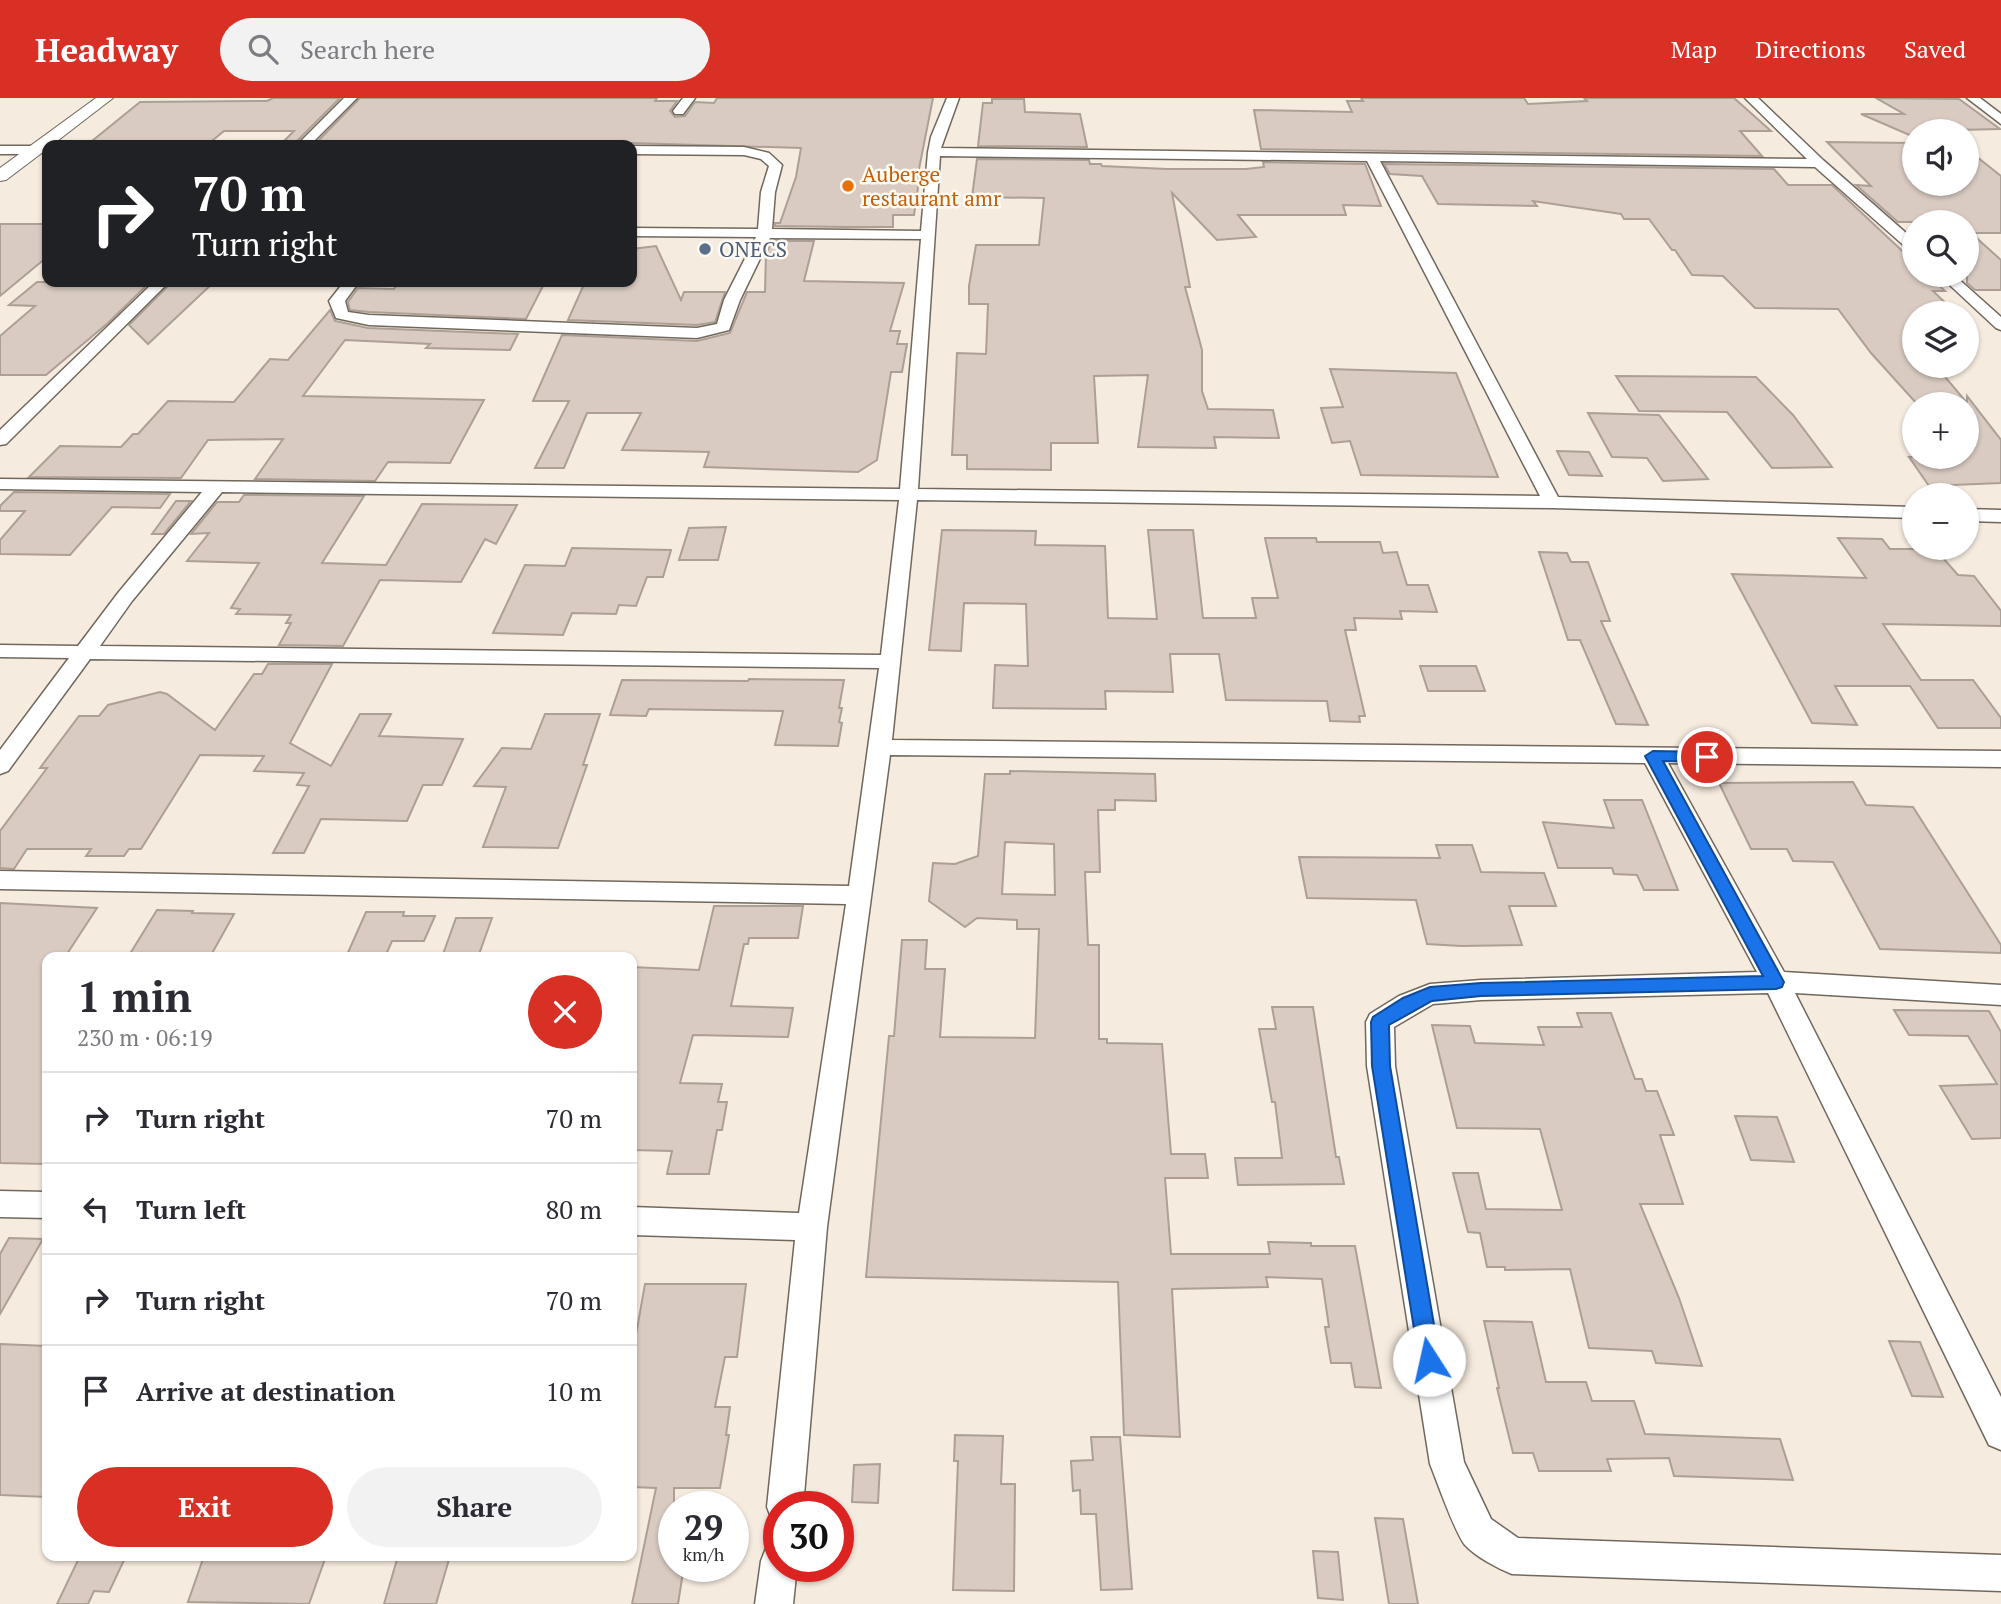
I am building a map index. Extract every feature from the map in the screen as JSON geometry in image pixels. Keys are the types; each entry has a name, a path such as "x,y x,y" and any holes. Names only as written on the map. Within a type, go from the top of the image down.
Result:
{"street":[{"path":"48,140 106,98"},
{"path":"308,140 351,98"},
{"path":"679,111 689,98"},
{"path":"787,1491 812,1227 891,662 909,493 934,152 937,137 953,98"},
{"path":"1751,98 1818,163 1902,236"},
{"path":"1973,98 2001,120"},
{"path":"0,176 42,144"},
{"path":"0,150 34,150"},
{"path":"348,287 337,301 341,315 369,320 697,333 724,327 732,300 765,234 768,192 776,165 765,156 744,151 637,150"},
{"path":"934,152 1818,163"},
{"path":"1372,158 1552,502"},
{"path":"637,232 929,235"},
{"path":"0,440 157,287"},
{"path":"1959,287 2001,325"},
{"path":"0,484 1552,502 1902,513"},
{"path":"0,766 125,597 216,487"},
{"path":"1979,515 2001,516"},
{"path":"0,651 891,662"},
{"path":"881,747 2001,759"},
{"path":"1653,756 1776,982 2001,1433"},
{"path":"0,880 860,895"},
{"path":"2001,996 1776,982 1481,990 1430,994 1409,1003 1380,1022 1383,1079 1447,1464 1478,1532 1512,1556 2001,1573"},
{"path":"0,1204 42,1205"},
{"path":"637,1222 812,1227"},
{"path":"774,1604 777,1582"}],"building":[{"path":"273,98 340,98 298,140 285,140 294,131 224,131 213,140 93,140 140,102 267,101"},
{"path":"360,98 657,98 655,101 677,101 670,111 675,117 685,116 695,102 714,103 717,98 933,98 918,174 914,215 893,215 893,227 775,226 775,223 780,223 796,177 801,148 637,143 637,140 319,140"},
{"path":"1361,98 1524,98 1528,104 1587,101 1584,98 1734,98 1771,131 1740,131 1762,156 1261,149 1254,110 1352,112 1347,101 1363,101"},
{"path":"1876,98 1959,99 2000,129 1979,129 1979,119 1902,119 1902,132 1861,114 1904,114"},
{"path":"992,99 1024,99 1025,112 1080,114 1087,147 978,146 983,103 992,103"},
{"path":"1827,142 1902,143 1902,196 1979,196 1979,159 2001,176 2001,233 1979,233 1979,210 1902,210 1902,222 1898,222 1856,185 1871,186"},
{"path":"977,159 1089,160 1090,164 1102,166 1167,169 1246,169 1264,167 1263,162 1365,164 1381,206 1343,205 1346,215 1238,215 1256,237 1217,240 1172,193 1190,287 1185,287 1202,350 1202,391 1208,409 1273,410 1279,438 1214,437 1216,448 1138,447 1148,375 1094,376 1098,443 1051,443 1051,470 967,469 967,455 952,455 957,353 986,354 988,304 969,304 969,286 976,245 1039,245 1044,198 972,197"},
{"path":"1384,164 1774,169 1788,185 1832,185 1902,251 1902,287 1941,287 1945,291 1933,291 1943,301 1902,301 1902,378 1946,378 1958,392 1906,392 1871,353 1838,309 1755,308 1723,276 1692,275 1649,219 1624,219 1621,214 1533,201 1537,206 1438,204 1422,176 1390,174"},
{"path":"0,224 42,224 42,261 0,296"},
{"path":"1979,240 2001,260 2001,290 1975,290 1972,287 1979,287"},
{"path":"772,241 814,241 804,281 904,283 890,331 900,331 897,344 907,344 902,372 891,372 877,460 858,472 704,467 709,452 622,450 641,413 587,413 564,468 535,468 569,401 533,401 562,335 697,341 730,333 747,292 765,292 766,253"},
{"path":"656,246 681,300 684,292 725,292 715,322 697,325 568,320 583,287 637,287 637,248"},
{"path":"37,282 42,282 42,287 145,287 108,323 46,375 0,375 0,336 35,306 9,305"},
{"path":"167,287 209,287 148,344 129,325"},
{"path":"542,287 526,319 350,310 348,302 358,288"},
{"path":"330,310 335,321 368,328 518,334 510,350 426,348 430,344 345,340 303,396 484,400 450,463 388,462 375,481 255,479 283,439 208,440 181,478 29,477 60,446 121,447 133,434 138,434 168,401 234,402 270,359 288,360"},
{"path":"1330,369 1456,373 1498,477 1361,475 1350,441 1332,443 1321,408 1343,407"},
{"path":"1616,376 1756,377 1793,415 1832,467 1772,468 1727,412 1639,411"},
{"path":"1979,412 2001,440 2001,483 1927,483 1917,469 1979,469"},
{"path":"1588,413 1659,415 1708,479 1663,481 1647,458 1612,457"},
{"path":"1557,451 1589,452 1602,476 1569,475"},
{"path":"14,492 170,494 160,508 112,507 70,555 0,554 0,540 25,511 0,511 0,506"},
{"path":"244,495 364,496 322,563 386,565 422,504 517,505 496,544 485,539 461,582 380,580 343,646 279,645 291,623 286,623 291,615 236,614 240,609 231,608 259,563 187,561 209,533 191,534 217,502 239,502"},
{"path":"176,501 191,501 164,534 152,534"},
{"path":"726,527 718,560 679,560 689,528"},
{"path":"942,530 1036,531 1035,545 1105,546 1108,618 1157,619 1148,530 1193,530 1203,618 1256,618 1252,598 1278,598 1265,538 1316,538 1317,542 1380,542 1383,553 1397,552 1407,585 1428,585 1437,612 1400,611 1402,619 1354,618 1356,630 1345,630 1365,716 1359,716 1360,722 1330,721 1327,701 1226,700 1219,654 1170,654 1173,692 1105,691 1106,709 993,708 995,665 1028,666 1026,604 964,603 961,651 929,650"},
{"path":"1838,538 1882,539 1890,549 1902,549 1902,560 1945,560 1958,575 1974,576 2001,611 2001,626 1883,624 1921,680 1973,680 2001,718 2001,728 1938,728 1910,686 1835,686 1857,725 1812,723 1732,574 1866,578"},
{"path":"572,548 671,550 663,577 647,577 636,606 619,605 616,614 572,613 563,635 493,633 525,565 565,566"},
{"path":"1539,552 1567,553 1571,562 1588,562 1610,621 1601,621 1648,725 1616,724 1580,640 1568,640"},
{"path":"268,664 332,664 290,743 331,766 360,714 391,714 379,736 463,739 442,785 423,785 407,821 321,819 304,853 273,853 309,786 297,785 304,773 254,771 264,756 200,755 141,849 129,849 124,856 86,856 91,849 27,849 14,869 0,868 0,831 47,768 40,768 79,716 99,716 108,705 160,692 167,694 215,730 254,674 262,674"},
{"path":"1420,666 1476,666 1485,691 1428,691"},
{"path":"622,680 844,680 839,708 842,708 839,722 842,723 838,746 775,745 783,711 649,709 646,716 610,715"},
{"path":"545,714 600,714 583,765 587,765 558,848 483,847 506,787 474,786 502,748 531,749"},
{"path":"1010,771 1155,774 1156,801 1115,800 1115,810 1098,810 1100,872 1085,872 1088,945 1099,945 1099,1039 1107,1039 1107,1043 1162,1044 1171,1154 1205,1154 1208,1178 1165,1178 1171,1254 1270,1254 1268,1242 1355,1246 1381,1388 1355,1387 1351,1363 1331,1363 1325,1327 1329,1327 1322,1279 1266,1277 1268,1287 1172,1289 1180,1437 1124,1435 1118,1282 866,1277 889,1036 894,1036 902,940 927,940 925,969 945,969 940,1037 1035,1038 1039,929 1017,929 1017,920 977,918 965,927 929,901 933,863 955,864 978,856 985,774 1010,774","holes":["1005,842 1054,844 1055,895 1002,894"]},
{"path":"1853,782 1866,805 1913,807 2001,945 2001,953 1880,949 1833,862 1793,861 1787,849 1751,849 1719,783"},
{"path":"1604,800 1642,800 1678,890 1644,890 1637,875 1614,874 1612,868 1558,868 1543,822 1614,828"},
{"path":"1436,845 1472,845 1481,872 1544,873 1556,906 1509,906 1522,945 1461,946 1427,944 1416,900 1307,898 1299,857 1440,858"},
{"path":"0,903 97,908 68,952 42,952 42,1164 0,1163"},
{"path":"714,906 803,906 798,938 749,938 748,944 744,944 731,1006 793,1008 788,1037 693,1035 680,1083 722,1084 718,1102 727,1102 722,1130 717,1130 709,1174 667,1174 672,1151 637,1150 637,967 699,970"},
{"path":"157,910 234,914 213,952 131,952"},
{"path":"366,912 404,912 403,916 435,916 424,941 392,941 387,952 348,952"},
{"path":"456,918 492,918 480,952 444,952"},
{"path":"1272,1007 1313,1007 1336,1157 1339,1157 1344,1184 1238,1185 1235,1158 1282,1158 1275,1102 1272,1102 1259,1029 1276,1029"},
{"path":"1894,1010 1989,1011 2001,1032 2001,1138 1972,1139 1940,1086 1997,1084 1968,1036 1909,1035"},
{"path":"1577,1013 1611,1013 1635,1079 1642,1079 1646,1091 1657,1091 1674,1135 1660,1135 1683,1204 1640,1204 1679,1298 1702,1366 1656,1363 1652,1351 1589,1348 1570,1269 1505,1270 1505,1267 1487,1267 1480,1233 1468,1232 1453,1173 1478,1173 1486,1209 1562,1210 1540,1129 1457,1128 1432,1025 1470,1026 1475,1043 1544,1045 1538,1027 1582,1027"},
{"path":"1735,1116 1777,1117 1794,1162 1751,1160"},
{"path":"9,1238 42,1239 0,1314 0,1254"},
{"path":"645,1284 746,1284 737,1357 725,1357 715,1407 730,1407 726,1435 729,1435 720,1488 674,1488 674,1491 658,1491 658,1582 681,1582 678,1604 632,1604 656,1488 637,1487 637,1329"},
{"path":"1484,1321 1532,1322 1546,1382 1586,1382 1592,1401 1634,1401 1645,1434 1780,1439 1793,1480 1674,1476 1669,1458 1607,1459 1611,1471 1539,1471 1533,1453 1513,1453"},
{"path":"1889,1341 1920,1342 1943,1397 1912,1396"},
{"path":"0,1344 42,1346 42,1497 0,1495"},
{"path":"955,1435 1003,1436 1001,1484 1015,1484 1014,1591 953,1590 958,1461 954,1461"},
{"path":"1091,1437 1120,1437 1132,1589 1101,1590 1096,1514 1081,1514 1080,1490 1073,1491 1071,1461 1093,1460"},
{"path":"880,1464 878,1503 854,1502 854,1465"},
{"path":"1375,1518 1403,1519 1418,1604 1389,1604"},
{"path":"1313,1551 1338,1552 1343,1600 1318,1598"},
{"path":"78,1561 124,1561 109,1592 94,1591 88,1604 57,1604"},
{"path":"202,1561 324,1561 309,1604 188,1602"},
{"path":"397,1561 449,1561 436,1604 384,1604"}],"place":[{"name":"Auberge restaurant amr","path":"848,186"},
{"name":"ONECS","path":"705,249"}],"route":[{"path":"1429,1360 1381,1066 1380,1022 1409,1003 1430,994 1481,990 1776,982 1653,756 1707,757"}]}
